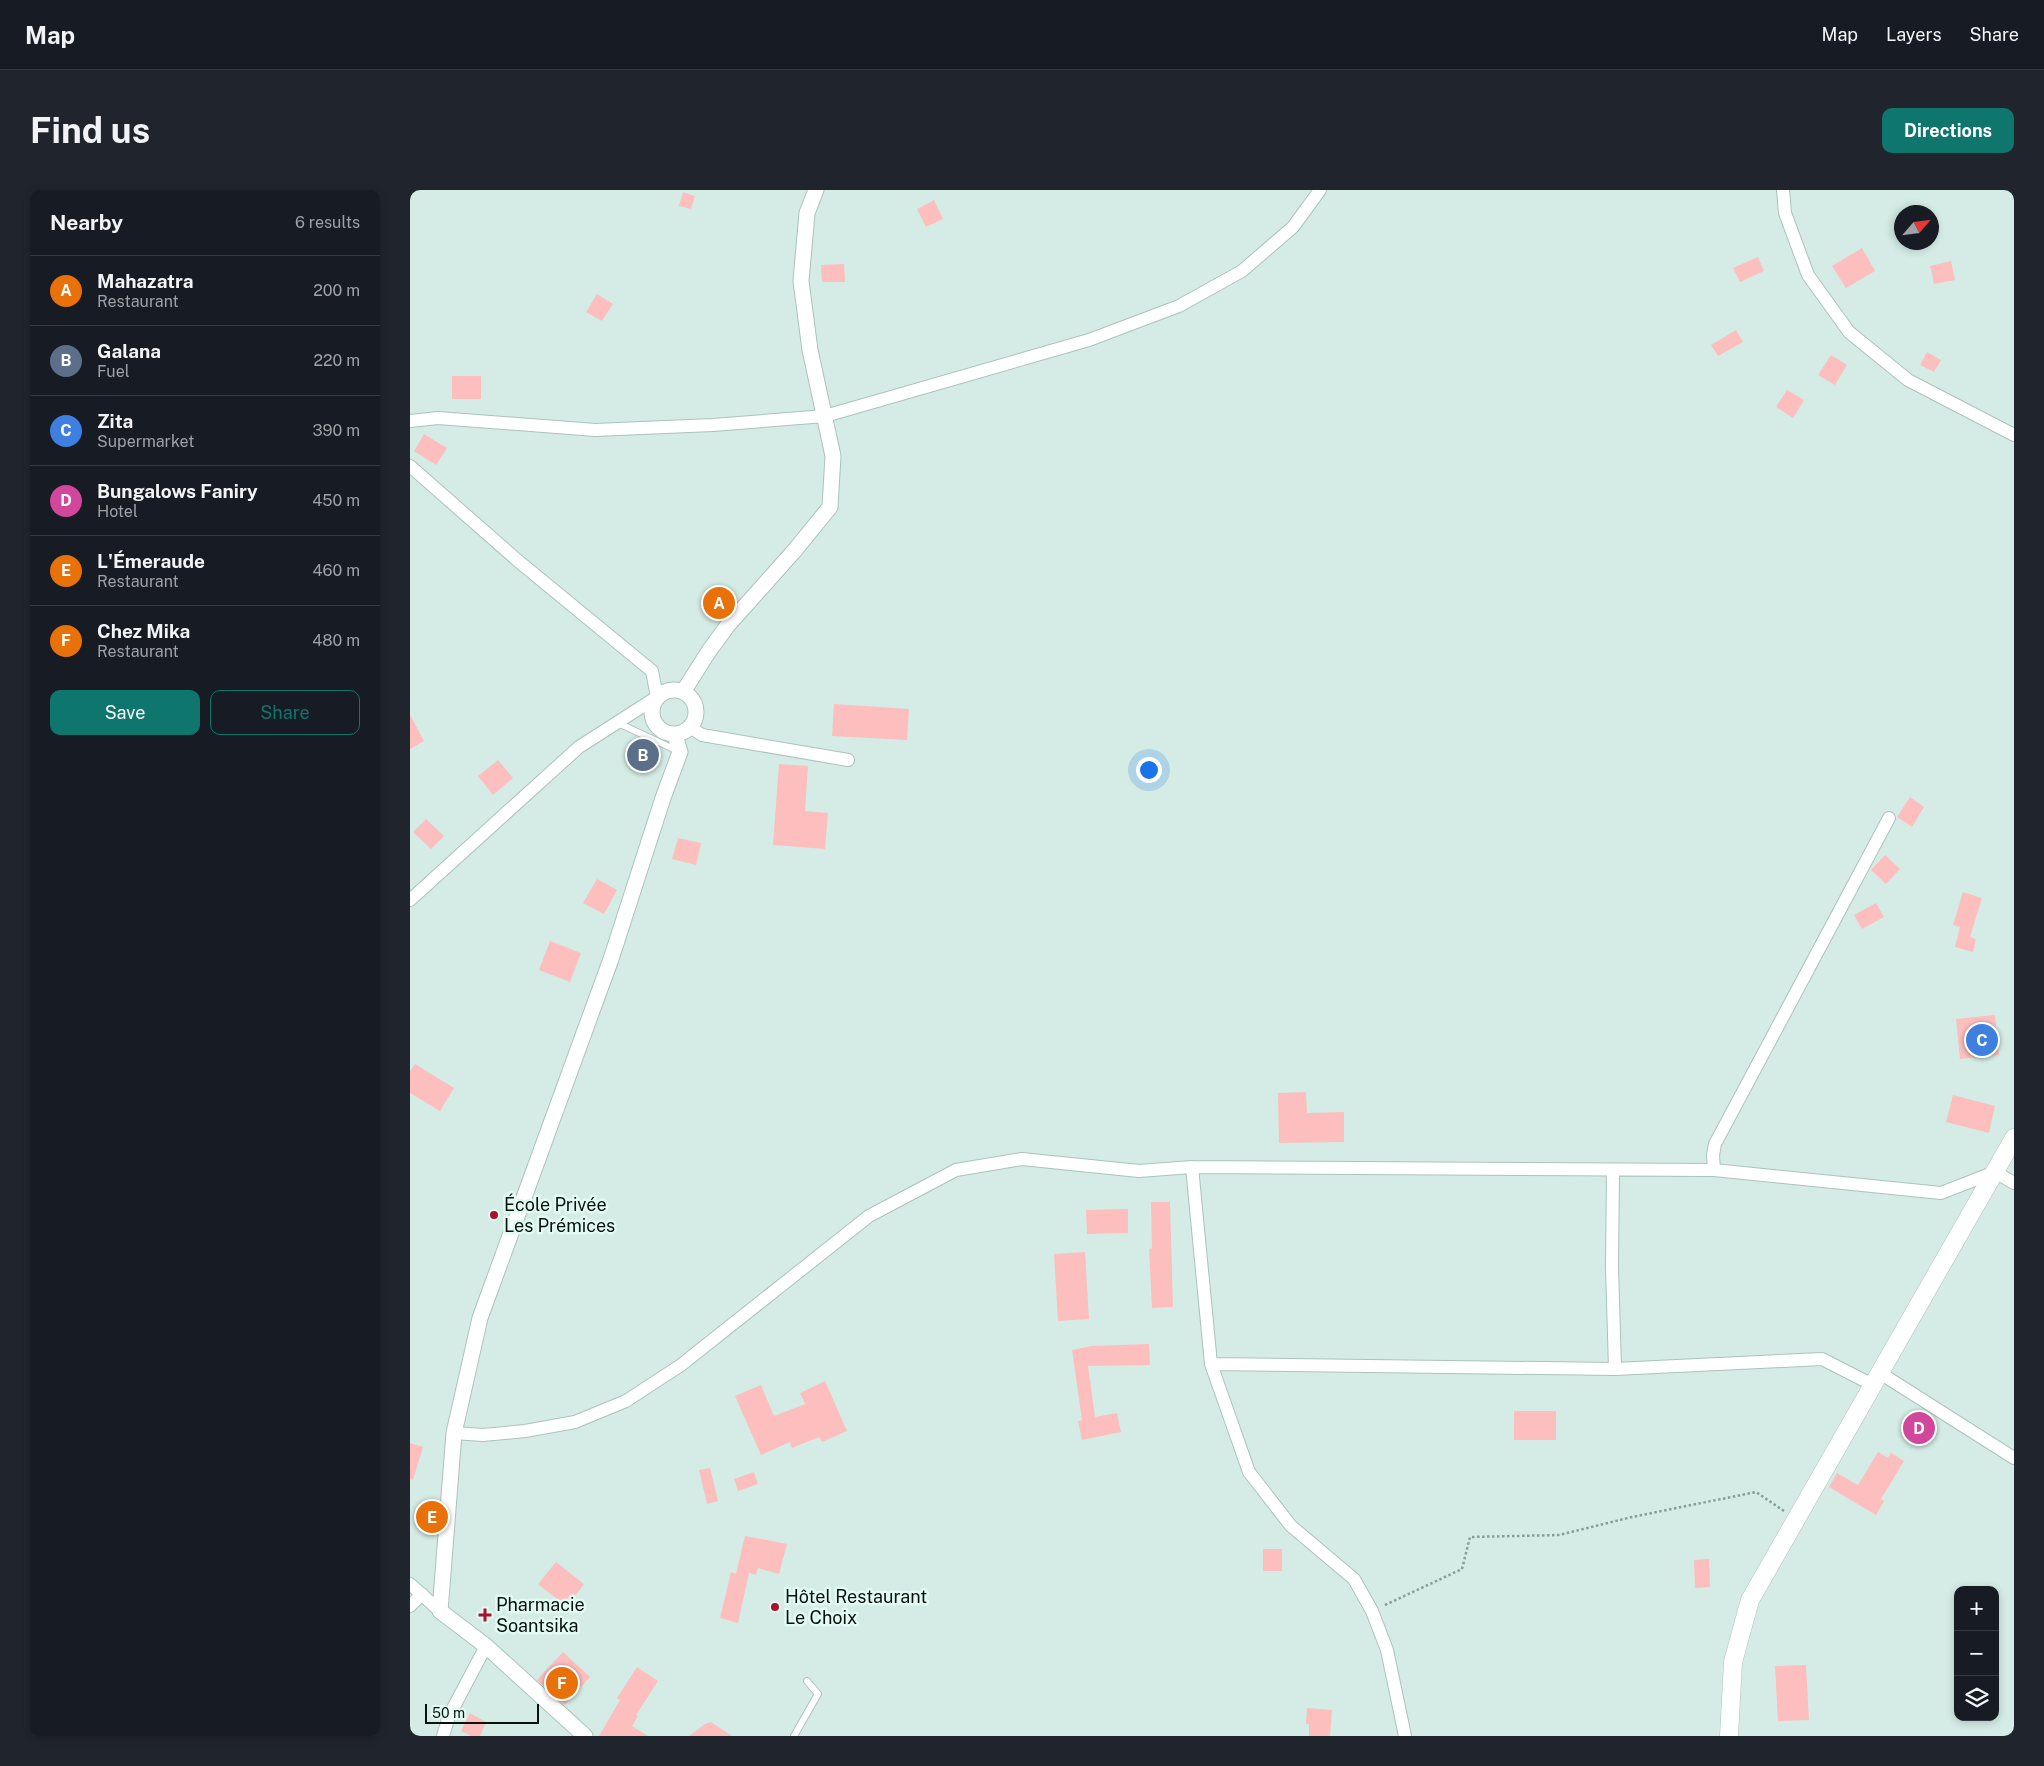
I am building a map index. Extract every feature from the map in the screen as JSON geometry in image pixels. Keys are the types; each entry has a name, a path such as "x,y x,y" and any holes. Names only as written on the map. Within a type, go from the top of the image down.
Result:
{"main road":[{"path":"1729,1736 1733,1662 1750,1600 2014,1138"}],"street":[{"path":"683,692 728,624 795,550 830,507 833,456 810,350 802,280 807,213 816,190"},
{"path":"410,421 438,418 595,430 825,416 1090,340 1179,306 1242,272 1293,227 1320,190"},
{"path":"1783,190 1785,213 1808,276 1849,332 1908,380 2014,435"},
{"path":"410,466 517,560 652,671 657,697 652,709 654,722 662,732 675,735 683,732 690,727 695,718 695,708 691,698 683,692 674,690 664,692 657,697 618,723 579,747 410,900"},
{"path":"690,727 702,735 848,760"},
{"path":"440,1611 454,1433 480,1318 611,959 663,798 680,752 675,735"},
{"path":"1714,1170 1713,1155 1716,1144 1889,818"},
{"path":"454,1433 483,1435 525,1431 575,1422 626,1401 681,1365 869,1216 956,1170 1022,1159 1139,1171 1192,1167 1714,1170 1941,1193 1995,1172 2014,1183"},
{"path":"1192,1167 1211,1364 1249,1472 1291,1526 1354,1579 1372,1610 1387,1650 1405,1736"},
{"path":"1613,1170 1612,1267 1615,1368"},
{"path":"1211,1364 1615,1368 1822,1359 1876,1379 2014,1458"},
{"path":"410,1584 440,1611 486,1646 585,1736"},
{"path":"410,1606 422,1594"},
{"path":"443,1736 449,1716 486,1646"}],"lane":[{"path":"618,723 680,752"},
{"path":"794,1736 818,1694 807,1681"}],"path":[{"path":"1372,1610 1462,1569 1470,1537 1559,1535 1632,1517 1756,1492 1779,1507 1794,1522"}],"building":[{"path":"683,192 695,196 691,209 679,206"},
{"path":"934,200 943,219 926,227 917,209"},
{"path":"1862,248 1875,271 1846,288 1832,266"},
{"path":"1758,257 1764,271 1740,282 1733,268"},
{"path":"1951,261 1955,280 1934,284 1930,266"},
{"path":"844,264 845,282 822,282 821,265"},
{"path":"597,294 613,304 602,321 586,312"},
{"path":"1736,330 1743,342 1718,356 1711,345"},
{"path":"1927,352 1941,360 1934,372 1920,365"},
{"path":"1831,355 1847,365 1835,385 1818,375"},
{"path":"452,376 481,376 481,399 452,399"},
{"path":"1787,390 1804,400 1793,418 1776,407"},
{"path":"424,434 447,448 436,465 414,451"},
{"path":"834,704 909,709 907,740 832,736"},
{"path":"410,715 424,741 410,749"},
{"path":"498,760 513,778 493,795 478,776"},
{"path":"779,764 808,766 805,811 828,813 825,849 773,845"},
{"path":"1910,797 1924,807 1912,827 1897,817"},
{"path":"426,819 444,836 431,849 413,832"},
{"path":"678,838 701,843 696,865 672,859"},
{"path":"1885,855 1900,869 1886,884 1871,870"},
{"path":"597,879 617,890 604,914 583,903"},
{"path":"1963,892 1982,898 1970,937 1976,939 1973,952 1955,947 1960,927 1953,925"},
{"path":"1876,903 1884,917 1862,929 1854,915"},
{"path":"550,941 581,953 570,982 539,970"},
{"path":"1995,1015 1999,1055 1960,1059 1956,1019"},
{"path":"415,1064 454,1088 440,1111 410,1093 410,1071"},
{"path":"1306,1092 1307,1113 1344,1112 1344,1142 1279,1143 1278,1093"},
{"path":"1953,1095 1995,1106 1989,1133 1946,1122"},
{"path":"1151,1202 1170,1202 1173,1307 1152,1308 1149,1249 1152,1248"},
{"path":"1128,1209 1128,1233 1087,1234 1086,1210"},
{"path":"1085,1252 1089,1319 1058,1321 1054,1254"},
{"path":"1149,1344 1150,1365 1088,1366 1095,1417 1117,1413 1121,1432 1082,1440 1078,1421 1082,1420 1072,1350 1092,1346"},
{"path":"825,1381 847,1431 822,1442 819,1437 792,1448 790,1442 761,1455 735,1396 761,1385 774,1416 805,1404 800,1393"},
{"path":"1514,1411 1556,1411 1556,1440 1514,1440"},
{"path":"410,1443 423,1447 413,1480 410,1479"},
{"path":"1878,1452 1888,1458 1891,1453 1904,1461 1881,1499 1884,1501 1876,1515 1829,1487 1837,1473 1858,1485"},
{"path":"710,1468 718,1501 707,1504 699,1470"},
{"path":"754,1472 758,1484 738,1491 734,1479"},
{"path":"745,1536 787,1544 779,1574 758,1568 756,1575 749,1573 738,1623 720,1618 731,1572 736,1574"},
{"path":"1263,1549 1282,1549 1282,1571 1263,1571"},
{"path":"1709,1559 1710,1587 1695,1588 1694,1560"},
{"path":"556,1562 584,1584 567,1607 538,1584"},
{"path":"563,1652 590,1677 565,1705 537,1680"},
{"path":"1806,1665 1809,1720 1778,1721 1775,1666"},
{"path":"637,1667 658,1681 636,1715 638,1716 632,1726 648,1736 599,1736 620,1700 617,1698"},
{"path":"1307,1708 1332,1710 1330,1736 1309,1736 1309,1724 1306,1724"},
{"path":"470,1713 486,1722 480,1736 471,1736 461,1731"},
{"path":"711,1722 732,1736 689,1736 705,1724"}],"place":[{"name":"Mahazatra","path":"719,603"},
{"name":"Galana","path":"643,755"},
{"name":"Zita","path":"1982,1040"},
{"name":"École Privée Les Prémices","path":"494,1215"},
{"name":"Bungalows Faniry","path":"1919,1428"},
{"name":"L'Émeraude","path":"432,1517"},
{"name":"Hôtel Restaurant Le Choix","path":"775,1607"},
{"name":"Pharmacie Soantsika","path":"485,1615"},
{"name":"Chez Mika","path":"562,1683"}]}
